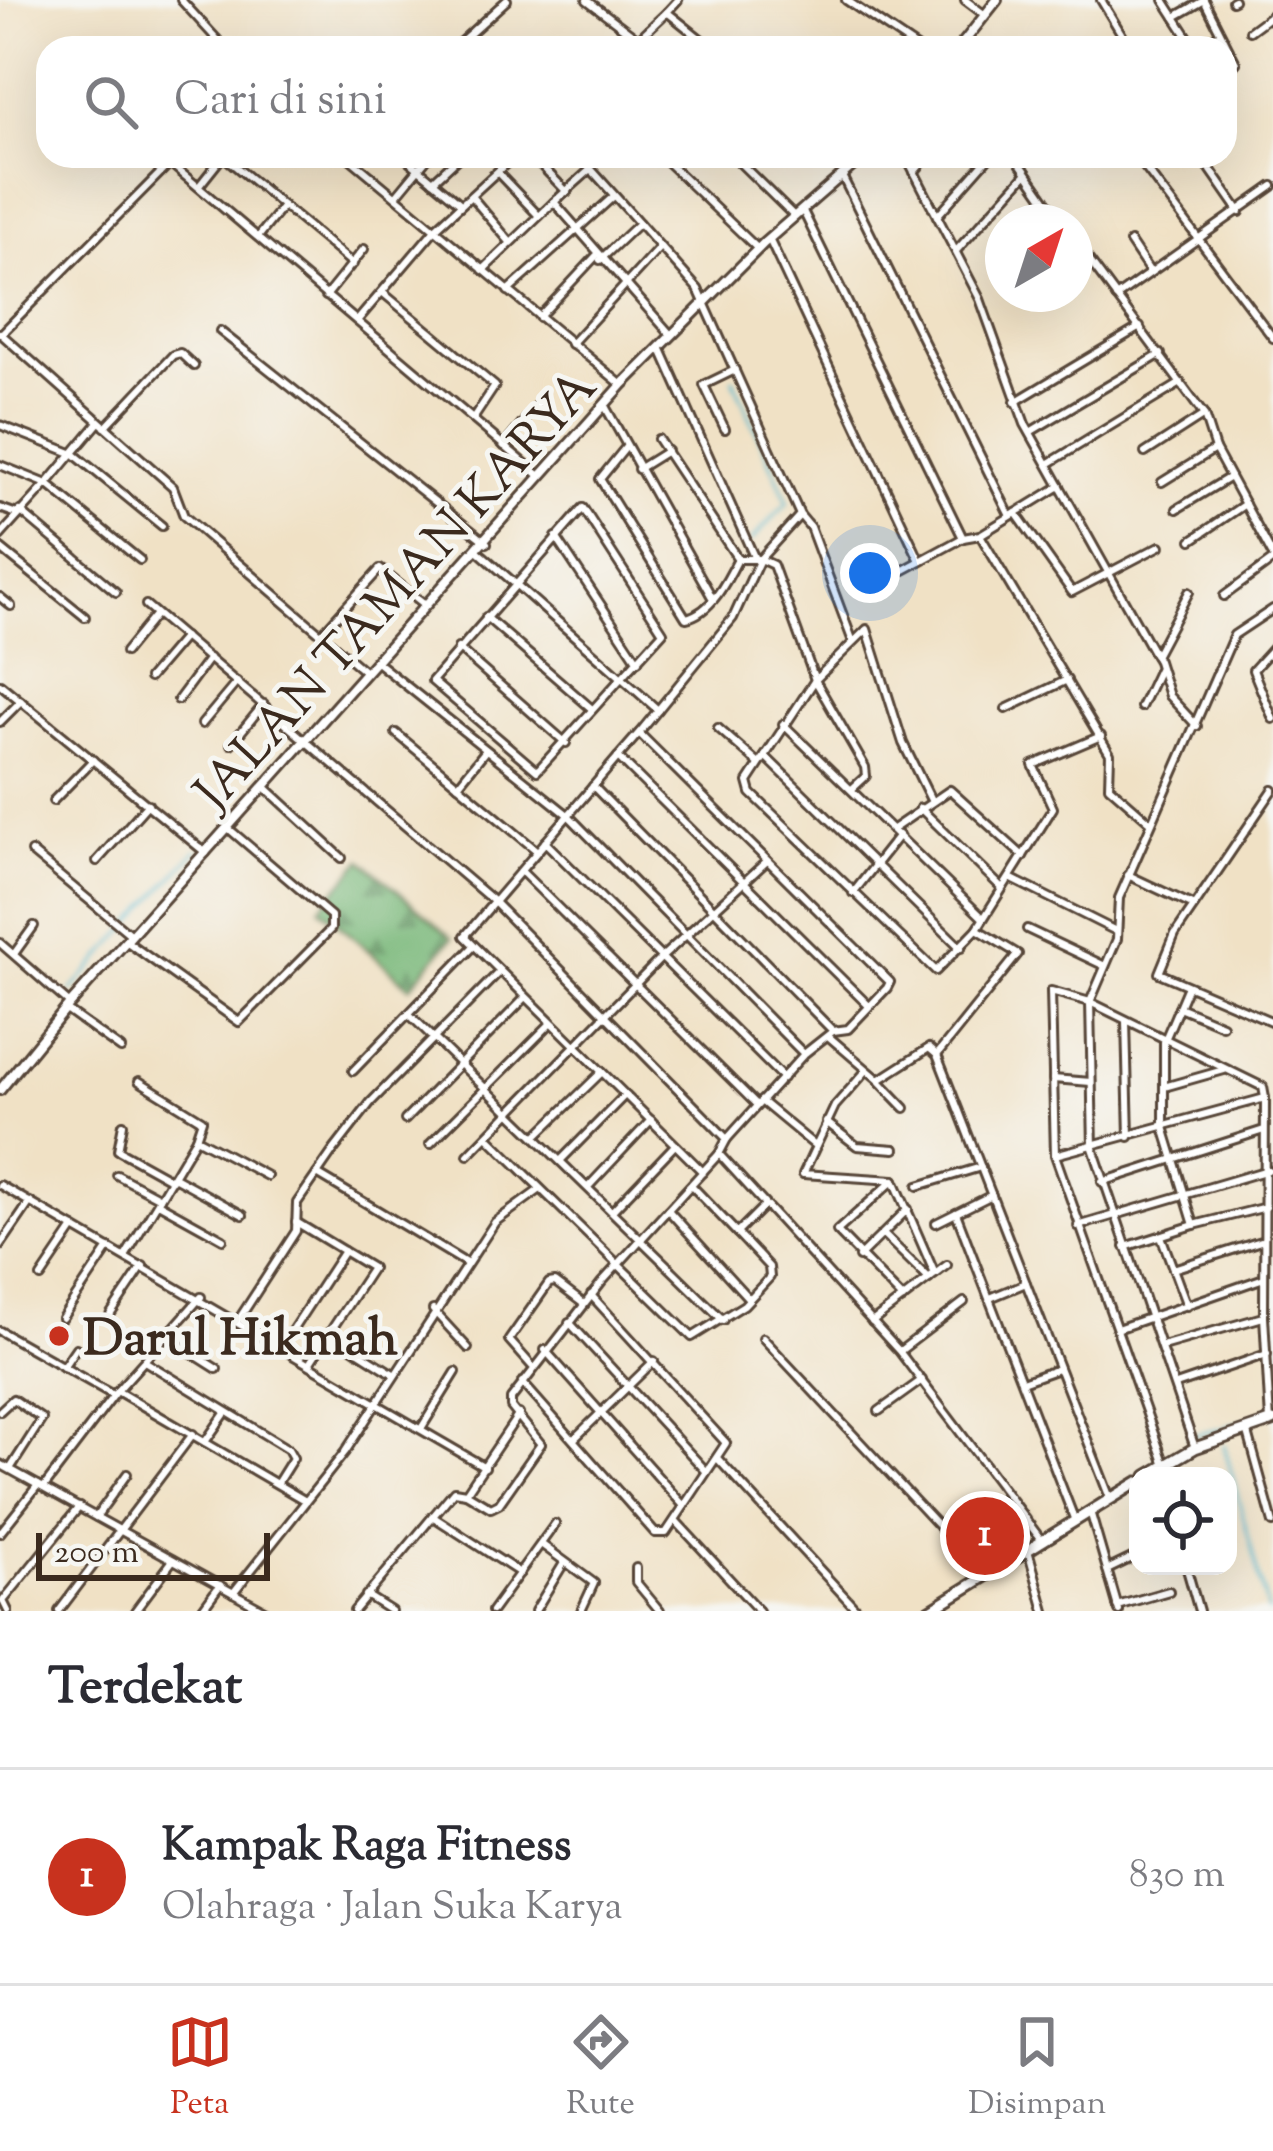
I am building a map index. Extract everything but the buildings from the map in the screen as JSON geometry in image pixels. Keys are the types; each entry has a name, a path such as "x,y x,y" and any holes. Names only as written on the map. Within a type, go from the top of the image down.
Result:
{"main road":[{"path":"1161,1467 1194,1446 1271,1422"},
{"path":"929,1611 1129,1486"}],"street":[{"path":"181,0 214,36"},
{"path":"586,0 634,36"},
{"path":"641,36 678,0"},
{"path":"846,0 898,36"},
{"path":"965,0 985,14"},
{"path":"968,36 997,0"},
{"path":"1101,0 1123,36"},
{"path":"1164,0 1187,36"},
{"path":"1175,17 1204,0 1220,34 1216,36"},
{"path":"466,36 502,1"},
{"path":"667,12 697,36"},
{"path":"1250,31 1273,14"},
{"path":"166,168 1,333 173,487 184,516 368,674"},
{"path":"182,168 543,478"},
{"path":"199,186 213,168"},
{"path":"237,168 353,263"},
{"path":"361,168 622,386"},
{"path":"433,181 444,168"},
{"path":"357,321 436,227 502,168"},
{"path":"544,168 567,192"},
{"path":"674,168 758,249"},
{"path":"747,168 798,213 962,538"},
{"name":"JALAN TAMAN KARYA","path":"0,1090 68,1007 479,552 622,386 769,238 851,168"},
{"path":"912,168 980,299 1030,432 1155,656 1169,696 1196,726"},
{"path":"914,172 918,168"},
{"path":"937,217 980,168"},
{"path":"1022,168 1048,204"},
{"path":"1145,168 1273,338"},
{"path":"1209,168 1240,213"},
{"path":"396,196 418,169 461,204"},
{"path":"483,270 591,169 704,301 800,515 810,527 853,642"},
{"path":"498,173 539,216"},
{"path":"956,252 1026,174"},
{"path":"842,176 1013,514 1072,592 1160,546"},
{"path":"1116,297 1273,186"},
{"path":"471,196 510,242"},
{"path":"508,291 614,196"},
{"path":"554,202 598,258 671,335"},
{"path":"258,237 283,206"},
{"path":"539,316 639,223"},
{"path":"769,238 920,561"},
{"path":"1130,242 1150,272"},
{"path":"571,344 660,247"},
{"path":"326,296 364,249"},
{"path":"1093,266 1204,416 1215,449 1273,558 1223,596"},
{"path":"382,292 493,384 492,398 473,419"},
{"path":"1015,402 1140,327"},
{"path":"220,332 487,543"},
{"path":"661,347 757,559"},
{"path":"0,536 102,424 173,355 180,353 194,365"},
{"path":"1030,432 1161,354"},
{"path":"725,429 704,385 735,370"},
{"path":"1048,464 1181,383"},
{"path":"504,446 540,402"},
{"path":"606,408 713,598"},
{"path":"1145,453 1204,416"},
{"path":"0,425 74,454 162,526"},
{"path":"658,439 738,559"},
{"path":"626,447 601,481 682,616 697,615 738,559"},
{"path":"1162,482 1215,449"},
{"path":"638,470 667,452"},
{"path":"0,466 47,484 140,560"},
{"path":"1177,509 1230,477"},
{"path":"887,579 962,538 980,535 1060,486"},
{"path":"1192,540 1245,505"},
{"path":"0,508 19,512 116,592"},
{"path":"581,508 588,509 663,629 566,742 534,770 439,691 433,680 516,584 581,508"},
{"path":"703,1172 473,947 466,930 642,735 733,618 757,559 800,515"},
{"path":"980,535 1100,736 1113,766 1108,786 1149,821"},
{"path":"556,537 638,661"},
{"path":"0,548 86,617"},
{"path":"479,552 658,710"},
{"path":"738,559 773,565 815,680 865,767 866,776 852,789"},
{"path":"321,634 380,569 428,608"},
{"path":"1155,656 1189,592"},
{"path":"0,597 11,606"},
{"path":"146,605 492,900 611,1015 727,1138"},
{"path":"1194,1446 1093,1148 1090,1002 1149,821 1234,635 1273,609"},
{"path":"125,652 156,614"},
{"path":"486,617 593,710"},
{"path":"931,800 903,742 867,629 815,680 748,782 751,793 934,971 962,949 977,929 1054,804 1033,765 1100,736"},
{"path":"148,678 184,638"},
{"path":"458,648 566,742"},
{"path":"1273,648 1252,670 1273,718"},
{"path":"178,700 209,658"},
{"path":"378,662 568,815 804,1054"},
{"path":"1141,707 1160,666"},
{"path":"1006,709 1067,680"},
{"path":"202,724 237,682"},
{"path":"0,684 206,853"},
{"path":"0,722 21,701"},
{"path":"231,744 264,704"},
{"path":"783,724 984,918"},
{"path":"718,728 762,760 877,864 962,949"},
{"path":"396,733 537,851"},
{"path":"354,1611 456,1490 497,1507 540,1449 540,1437 509,1402 545,1349 804,1054 830,1034 845,1031 889,985 888,978 642,735"},
{"path":"458,785 486,750"},
{"path":"618,758 869,1006"},
{"path":"53,801 93,760"},
{"path":"593,786 905,1108"},
{"path":"265,788 342,858"},
{"path":"853,893 896,832 945,790 956,793 1023,856"},
{"path":"1273,790 1174,934 1159,973 1273,1022"},
{"path":"97,861 148,804"},
{"path":"920,808 1002,888"},
{"path":"32,852 129,938 238,1022 331,929 331,916 228,828"},
{"path":"545,842 783,1078"},
{"path":"468,1155 688,932 767,861"},
{"path":"520,871 635,989 759,1103 813,1144"},
{"path":"1128,875 1194,906"},
{"path":"1010,878 1116,931"},
{"path":"14,955 34,926"},
{"path":"937,1055 1018,954 977,929"},
{"path":"1027,929 1105,967"},
{"path":"0,943 121,1049"},
{"path":"353,1071 473,947"},
{"path":"239,1319 296,1231 292,1220 297,1203 317,1174 371,1102 500,970"},
{"path":"1188,986 1164,1042 1164,1126 1194,1225"},
{"path":"1158,1467 1155,1440 1055,1155 1051,991 1090,1002 1164,1042 1263,1086 1268,1170 1264,1316 1271,1422"},
{"path":"405,1120 525,998"},
{"path":"1179,1007 1222,1025"},
{"path":"410,1015 458,1067 536,1136 723,1320"},
{"path":"1126,1021 1129,1137"},
{"path":"430,1144 550,1024"},
{"path":"878,1080 929,1048 937,1055 1109,1496"},
{"path":"1164,1087 1225,1070"},
{"path":"866,1071 826,1122 803,1170 806,1176 894,1180"},
{"path":"536,1136 602,1072"},
{"path":"1053,1079 1091,1082"},
{"path":"126,1256 202,1120 139,1081"},
{"path":"561,1160 625,1095"},
{"path":"1055,1155 1265,1098"},
{"path":"588,1186 650,1120"},
{"path":"826,1122 857,1146 895,1149"},
{"path":"123,1124 118,1150 243,1215"},
{"path":"1102,1182 1265,1130"},
{"path":"487,1136 689,1336 698,1337 749,1299 771,1271 691,1185"},
{"path":"196,1138 267,1177"},
{"path":"612,1211 675,1144"},
{"path":"719,1154 899,1351 1042,1541"},
{"path":"918,1186 981,1167"},
{"path":"1078,1226 1268,1170"},
{"path":"317,1174 466,1263"},
{"path":"117,1175 224,1239"},
{"path":"894,1180 932,1277"},
{"path":"894,1180 837,1230 903,1299"},
{"path":"0,1185 376,1398 485,1466"},
{"path":"233,1593 345,1452 494,1222 539,1190"},
{"path":"936,1223 992,1195"},
{"path":"0,1246 30,1202"},
{"path":"737,1233 765,1205"},
{"path":"1125,1246 1268,1207"},
{"path":"860,1257 908,1209"},
{"path":"668,1210 749,1299"},
{"path":"956,1213 1075,1521"},
{"path":"292,1220 372,1268 311,1361"},
{"path":"40,1277 74,1228"},
{"path":"883,1234 932,1277"},
{"path":"1160,1235 1186,1306"},
{"path":"1173,1268 1264,1240"},
{"path":"62,1318 110,1248"},
{"path":"283,1345 344,1251"},
{"path":"872,1322 947,1265"},
{"path":"110,1315 143,1266"},
{"path":"1117,1329 1264,1278"},
{"path":"533,1367 509,1340 549,1283 557,1283 584,1304"},
{"path":"989,1298 1026,1283"},
{"path":"522,1382 655,1533 666,1533 718,1460 724,1441 591,1295"},
{"path":"0,1533 201,1297"},
{"path":"899,1351 964,1303"},
{"path":"433,1310 468,1348"},
{"path":"1162,1346 1264,1316"},
{"path":"568,1322 706,1471"},
{"path":"0,1331 193,1433 304,1500"},
{"path":"329,1333 392,1373"},
{"path":"168,1338 218,1369"},
{"path":"764,1338 985,1576"},
{"path":"63,1367 76,1348"},
{"path":"545,1349 684,1506"},
{"path":"1176,1385 1267,1354"},
{"path":"146,1361 293,1454 278,1483"},
{"path":"574,1439 654,1361"},
{"path":"1021,1382 1058,1369"},
{"path":"422,1427 456,1372"},
{"path":"879,1411 922,1380"},
{"path":"0,1411 13,1399 43,1419 10,1469"},
{"path":"205,1442 226,1412"},
{"path":"466,1493 519,1414"},
{"path":"1247,1430 1273,1523"},
{"path":"59,1611 193,1433"},
{"path":"718,1460 858,1611"},
{"path":"0,1464 266,1611"},
{"path":"96,1516 128,1474"},
{"path":"8,1611 3,1601 79,1507"},
{"path":"1090,1511 1118,1608 1169,1592"},
{"path":"432,1516 520,1573"},
{"path":"676,1520 759,1611"},
{"path":"492,1611 555,1524"},
{"path":"541,1544 596,1586 581,1611"},
{"path":"1028,1550 1045,1611"},
{"path":"135,1611 173,1560"},
{"path":"1107,1570 1129,1562"},
{"path":"535,1611 564,1563"},
{"path":"636,1568 636,1582 659,1611"},
{"path":"1189,1575 1199,1611"},
{"path":"201,1611 220,1585"},
{"path":"366,1595 391,1611"}],"green space":[{"path":"362,860 452,938 410,987 320,908"}],"waterway":[{"path":"733,379 788,502 751,541"},
{"path":"71,991 197,850"},
{"path":"1224,1428 1273,1411"},
{"path":"1188,1437 1220,1429 1222,1435"},
{"path":"1224,1445 1268,1611"}],"place":[{"name":"Darul Hikmah","path":"59,1336"},
{"name":"Kampak Raga Fitness","path":"985,1536"}]}
